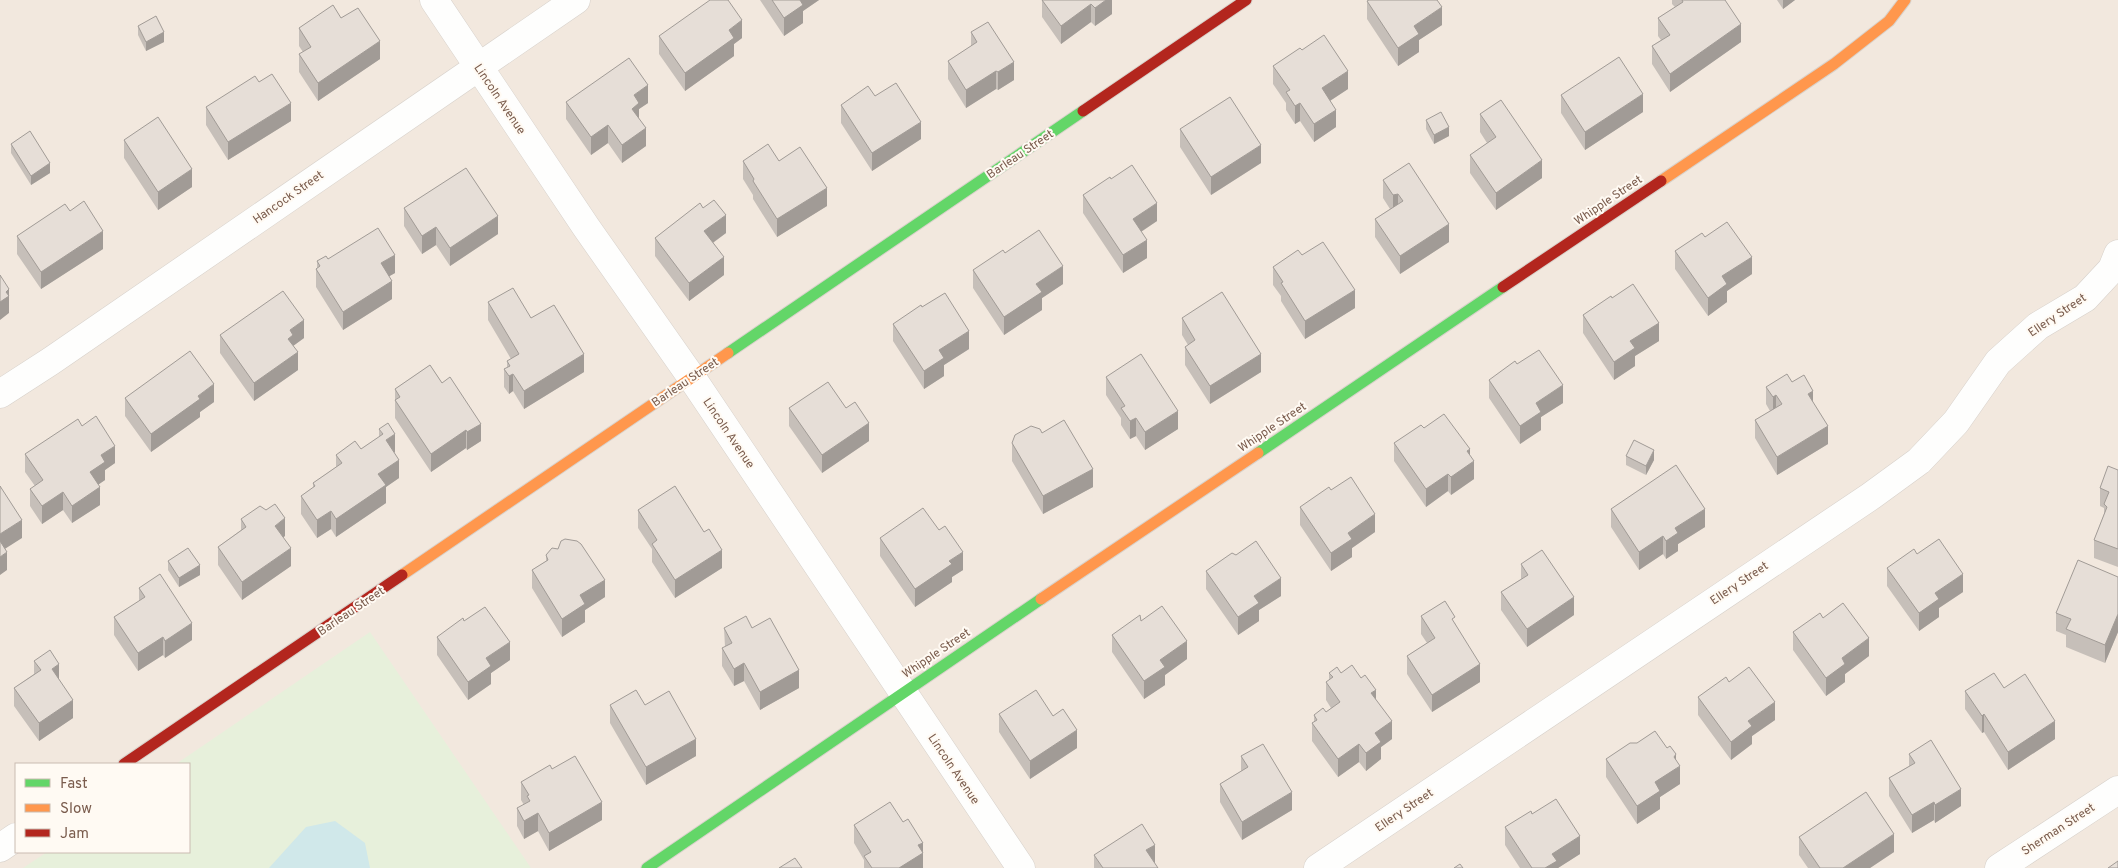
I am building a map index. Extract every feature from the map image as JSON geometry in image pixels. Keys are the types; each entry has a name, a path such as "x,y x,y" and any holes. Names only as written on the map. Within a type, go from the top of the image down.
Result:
{"street":[{"name":"Lincoln Avenue","path":"434,0 581,219 692,378 1021,868"},
{"name":"Hancock Street","path":"0,394 68,350 576,0"},
{"name":"Barleau Street","path":"125,763 1246,0"},
{"name":"Whipple Street","path":"647,868 903,692 1834,64 1889,21 1905,0"},
{"name":"Ellery Street","path":"1318,868 1871,496 1919,461 1956,422 1998,362 2038,326 2085,298 2112,268 2118,254"},
{"name":"Sherman Street","path":"1999,868 2118,790"},
{"path":"0,848 15,838"}],"shaded area":[{"path":"0,0 2118,0 2118,868 0,868"}],"green space":[{"path":"370,632 531,868 23,868 46,853 190,853 190,763 177,763"}],"water":[{"path":"335,821 365,843 370,868 269,868 306,827"}],"building":[{"path":"710,0 728,0 742,20 729,30 734,38 685,73 659,36"},
{"path":"772,0 800,0 803,5 784,18"},
{"path":"1042,0 1106,0 1095,8 1091,4 1061,26"},
{"path":"1437,0 1442,7 1414,26 1419,34 1398,48 1367,1"},
{"path":"1682,0 1725,0 1741,24 1670,74 1652,46 1670,35 1658,18 1683,2"},
{"path":"333,5 341,18 358,8 380,41 318,83 299,54 311,47 299,28"},
{"path":"156,16 164,32 146,42 138,26"},
{"path":"988,22 1014,62 966,90 948,61 977,42 971,32"},
{"path":"1324,35 1348,71 1322,88 1336,110 1314,124 1300,103 1295,106 1286,92 1290,90 1273,66"},
{"path":"1619,57 1643,94 1585,132 1561,95"},
{"path":"629,58 648,85 634,95 639,103 632,109 646,128 622,145 608,125 591,137 566,102"},
{"path":"272,74 291,103 228,142 206,107 255,76 259,82"},
{"path":"896,83 921,122 872,153 841,105 868,86 875,96"},
{"path":"1230,97 1261,145 1211,177 1180,129"},
{"path":"1501,100 1542,160 1496,193 1470,155 1496,137 1480,114"},
{"path":"1441,112 1449,127 1434,135 1426,120"},
{"path":"158,117 192,169 158,192 124,140"},
{"path":"30,131 50,163 31,176 11,144"},
{"path":"768,144 779,161 800,147 827,188 777,219 743,161"},
{"path":"1409,163 1449,224 1400,256 1375,219 1403,201 1398,194 1393,195 1383,180"},
{"path":"1132,165 1157,203 1133,219 1147,240 1123,255 1083,195"},
{"path":"466,168 498,216 450,248 436,227 422,236 404,208"},
{"path":"714,200 726,215 704,231 724,257 689,283 655,238 700,203 703,208"},
{"path":"84,201 103,231 41,272 17,236 65,204 70,211"},
{"path":"1727,222 1752,257 1722,276 1727,284 1708,298 1675,251 1702,233 1705,237"},
{"path":"378,228 395,255 381,263 392,281 343,312 316,269 320,266 317,261 326,256 328,259"},
{"path":"1039,230 1063,266 1036,284 1042,292 1004,317 973,270 1003,250 1005,253"},
{"path":"1323,242 1355,290 1305,321 1273,267 1298,250 1302,255"},
{"path":"0,275 9,289 6,292 9,296 0,302"},
{"path":"1633,284 1659,323 1630,341 1635,348 1614,362 1583,315"},
{"path":"513,288 531,318 554,305 584,354 524,391 513,374 509,376 504,369 510,366 507,361 519,354 488,302"},
{"path":"283,291 304,320 290,330 293,335 288,339 298,352 254,383 220,335"},
{"path":"1222,292 1261,354 1210,386 1185,347 1195,340 1182,318"},
{"path":"945,293 969,331 939,350 944,358 924,371 893,324 921,305 922,307"},
{"path":"1539,350 1563,385 1536,403 1541,412 1520,426 1489,380 1515,361 1517,364"},
{"path":"190,351 214,384 198,396 200,399 151,434 125,398"},
{"path":"1141,354 1178,411 1145,432 1136,418 1130,421 1121,408 1125,406 1106,377"},
{"path":"430,365 442,383 450,377 481,424 467,432 466,430 431,454 395,400 400,397 395,389"},
{"path":"1787,374 1792,382 1804,375 1813,391 1808,394 1828,426 1777,457 1755,420 1782,404 1776,395 1773,397 1766,387"},
{"path":"828,382 846,408 855,402 869,423 822,455 789,408"},
{"path":"1444,414 1470,449 1467,451 1474,461 1451,477 1448,474 1426,489 1394,443 1421,425 1424,428"},
{"path":"96,416 115,446 101,455 105,462 90,472 100,487 72,506 63,492 42,506 30,489 43,480 25,454 78,419 82,426"},
{"path":"1064,420 1093,469 1043,496 1012,443 1015,435 1031,426 1040,429 1042,433"},
{"path":"388,423 395,434 386,440 399,460 378,474 386,485 336,519 331,511 317,520 301,496 315,486 313,483 342,463 336,455 355,441 361,449 383,434 379,429"},
{"path":"1634,440 1654,450 1646,466 1626,456"},
{"path":"1676,465 1705,509 1675,528 1678,533 1666,541 1663,536 1639,552 1611,509"},
{"path":"2108,466 2118,470 2118,549 2094,540 2107,507 2104,504 2109,492 2100,488"},
{"path":"1351,477 1375,514 1348,533 1352,539 1331,553 1300,507 1329,487 1331,490"},
{"path":"0,486 22,520 0,534"},
{"path":"675,486 704,532 709,529 722,550 675,580 652,544 657,540 638,510"},
{"path":"275,504 285,518 275,526 291,548 242,582 218,547 246,527 241,519 260,506 266,510"},
{"path":"923,508 939,530 945,526 963,552 949,561 952,564 915,589 880,538"},
{"path":"565,539 577,541 581,544 605,580 580,595 585,604 562,619 532,570 548,560 546,555 552,548 558,549 561,541"},
{"path":"1939,539 1963,574 1935,593 1939,599 1919,613 1887,568 1914,549 1917,554"},
{"path":"0,541 7,552 0,557"},
{"path":"1256,541 1281,578 1254,596 1259,603 1238,617 1206,571 1232,553 1236,555"},
{"path":"188,548 200,565 179,578 168,561"},
{"path":"1542,550 1574,597 1527,629 1501,592 1528,575 1521,564"},
{"path":"2078,560 2118,577 2118,614 2105,645 2066,629 2071,619 2056,613"},
{"path":"160,574 192,623 165,641 163,637 138,653 114,617 145,597 139,588"},
{"path":"1445,601 1455,617 1452,619 1480,664 1432,695 1407,656 1435,638 1421,616"},
{"path":"1843,603 1869,638 1842,658 1845,664 1826,678 1793,632 1820,613 1823,618"},
{"path":"1162,606 1187,641 1160,660 1165,667 1144,681 1112,635 1140,615 1141,621"},
{"path":"485,607 510,642 486,658 491,666 468,682 437,637 463,618 464,621"},
{"path":"746,616 752,628 770,618 799,670 760,692 744,663 734,669 722,648 732,643 724,628"},
{"path":"50,650 59,664 52,669 73,700 39,723 14,688 41,670 34,661"},
{"path":"1352,665 1361,678 1365,675 1376,690 1371,693 1392,721 1375,733 1381,742 1366,753 1359,744 1338,759 1312,723 1317,720 1314,715 1323,708 1326,712 1340,702 1326,682 1333,677 1329,673 1337,667 1341,673"},
{"path":"1749,667 1775,702 1748,721 1752,726 1731,742 1698,697 1726,677 1729,682"},
{"path":"1994,673 2004,688 2025,674 2055,721 2008,752 1984,714 1982,716 1965,691"},
{"path":"636,690 645,705 669,691 696,739 646,767 610,705"},
{"path":"1036,690 1053,716 1063,709 1077,730 1030,761 999,714"},
{"path":"1655,731 1667,748 1670,746 1676,754 1674,757 1680,766 1655,782 1660,791 1637,806 1606,759 1630,743 1637,743"},
{"path":"1931,740 1961,789 1935,805 1934,802 1912,815 1889,778 1915,763 1909,754"},
{"path":"1263,744 1292,792 1242,822 1220,784 1248,767 1241,756"},
{"path":"575,756 602,802 549,833 538,813 524,821 517,808 530,801 527,796 529,795 521,782 550,765 552,769"},
{"path":"1866,792 1894,834 1843,868 1820,868 1799,837"},
{"path":"1556,799 1580,836 1552,854 1557,861 1545,868 1532,868 1505,827 1531,811 1532,814"},
{"path":"890,802 903,822 908,819 923,843 918,845 923,853 899,868 872,868 864,856 871,852 854,825"},
{"path":"1142,824 1155,845 1146,850 1158,868 1103,868 1094,855"},
{"path":"795,858 802,868 779,868"},
{"path":"2118,861 2118,868 2108,868"},
{"path":"1460,864 1463,868 1454,868"}],"traffic: fast":[{"path":"728,353 1083,111"},
{"path":"1258,453 1503,287"},
{"path":"647,868 1041,599"}],"traffic: slow":[{"path":"1661,181 1834,64 1889,21 1905,0"},
{"path":"402,575 728,353"},
{"path":"1041,599 1258,453"}],"traffic: jam":[{"path":"1083,111 1246,0"},
{"path":"1503,287 1661,181"},
{"path":"125,763 402,575"}]}
